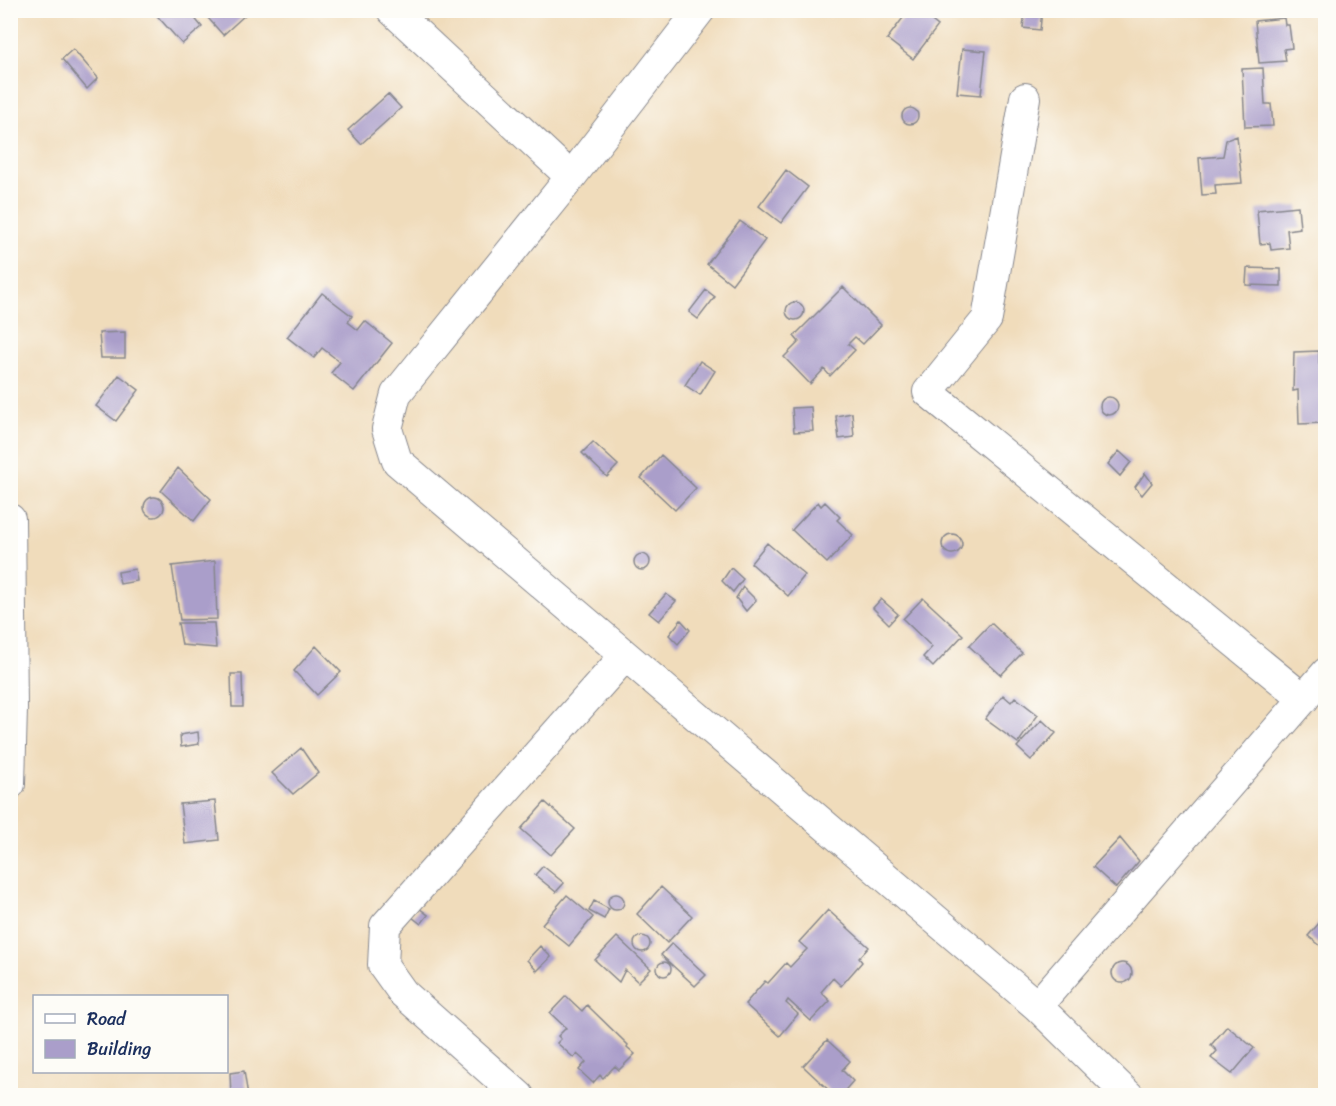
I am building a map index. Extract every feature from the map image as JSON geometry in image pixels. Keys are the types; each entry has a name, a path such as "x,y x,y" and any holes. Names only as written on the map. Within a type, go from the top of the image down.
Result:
{"street":[{"path":"392,10 571,177"},
{"path":"700,10 571,177 396,394 387,429 397,461 624,657 1037,1006 1129,1095"},
{"path":"1025,98 987,319 928,392 1304,699"},
{"path":"10,519 12,708 10,784"},
{"path":"519,1095 403,993 383,965 385,927 624,657"},
{"path":"1037,1006 1326,673"}],"building":[{"path":"152,10 188,10 202,27 182,44"},
{"path":"201,10 242,10 246,14 223,35"},
{"path":"909,10 918,10 938,26 913,59 887,39"},
{"path":"1025,10 1042,10 1040,30 1023,28"},
{"path":"1284,18 1285,25 1289,25 1292,48 1284,49 1286,61 1259,63 1255,21"},
{"path":"73,49 98,78 87,89 62,59"},
{"path":"962,49 986,51 981,95 957,93"},
{"path":"1263,68 1265,104 1271,104 1273,126 1245,127 1242,69"},
{"path":"388,94 401,108 361,144 348,130"},
{"path":"910,108 916,110 918,116 916,122 910,124 904,122 902,116 904,110"},
{"path":"1237,136 1242,183 1215,185 1216,194 1202,195 1199,158 1223,156 1226,140"},
{"path":"786,170 808,187 781,223 759,206"},
{"path":"1298,206 1300,228 1287,230 1289,248 1271,250 1270,243 1260,244 1257,210"},
{"path":"740,221 765,240 732,284 707,264"},
{"path":"1247,268 1281,269 1281,286 1246,285"},
{"path":"843,287 881,325 863,344 855,337 848,344 855,350 830,376 824,369 810,384 784,357 799,342 794,336"},
{"path":"706,290 715,297 698,319 689,312"},
{"path":"322,293 352,316 348,322 358,330 365,321 392,343 354,391 331,373 340,362 322,348 314,358 287,337"},
{"path":"795,302 801,305 804,311 801,317 795,320 789,317 786,311 789,305"},
{"path":"125,332 125,358 101,358 99,333"},
{"path":"1319,351 1319,364 1326,364 1324,423 1299,424 1298,390 1293,391 1294,352"},
{"path":"700,361 715,371 700,395 685,385"},
{"path":"119,375 139,390 116,421 96,406"},
{"path":"1109,397 1115,400 1118,406 1115,412 1109,415 1103,412 1100,406 1103,400"},
{"path":"811,407 813,431 794,432 792,408"},
{"path":"852,413 854,437 839,439 836,416"},
{"path":"593,442 618,465 607,477 582,453"},
{"path":"1119,451 1131,462 1120,476 1108,464"},
{"path":"661,455 696,488 675,510 641,478"},
{"path":"178,468 211,499 194,521 161,491"},
{"path":"1145,473 1152,483 1142,495 1135,487"},
{"path":"154,497 161,500 164,507 161,514 154,517 147,514 144,507 147,500"},
{"path":"818,502 821,506 825,502 840,517 837,520 853,535 827,563 792,530"},
{"path":"952,534 959,537 962,544 959,551 952,554 945,551 942,544 945,537"},
{"path":"767,543 805,575 788,596 751,563"},
{"path":"639,554 645,554 650,562 648,568 639,570 634,565 634,559"},
{"path":"215,561 217,619 180,620 172,566"},
{"path":"731,568 743,579 733,592 722,581"},
{"path":"135,569 137,581 120,584 118,572"},
{"path":"743,587 756,600 746,611 736,598"},
{"path":"666,594 676,601 659,621 649,613"},
{"path":"923,598 963,635 933,667 923,657 932,647 903,619"},
{"path":"881,599 898,614 889,624 873,608"},
{"path":"681,620 690,630 678,644 669,635"},
{"path":"178,623 214,623 216,648 182,645"},
{"path":"991,623 1022,653 1001,675 969,646"},
{"path":"316,646 341,672 317,695 294,671"},
{"path":"231,674 242,674 243,707 232,707"},
{"path":"1003,695 1011,702 1015,697 1038,715 1018,743 985,719"},
{"path":"1042,720 1056,733 1031,760 1017,747"},
{"path":"198,732 199,744 181,747 180,735"},
{"path":"301,748 318,773 293,794 272,773"},
{"path":"215,801 219,840 185,844 180,804"},
{"path":"545,802 575,829 551,855 521,829"},
{"path":"1120,838 1139,861 1116,888 1093,867"},
{"path":"543,866 564,883 556,892 535,875"},
{"path":"661,887 692,916 667,943 637,914"},
{"path":"613,894 619,894 624,902 622,908 613,910 608,905 608,899"},
{"path":"567,895 593,917 569,946 542,924"},
{"path":"594,901 609,909 604,919 589,911"},
{"path":"419,908 428,915 421,924 412,917"},
{"path":"828,910 869,947 859,958 862,962 841,986 833,978 821,992 830,1001 811,1021 788,1000 786,1003 798,1014 780,1036 745,1004 765,981 768,983 786,963 790,967 807,949 799,942"},
{"path":"1326,915 1326,950 1308,936"},
{"path":"642,936 650,944 642,952 634,944"},
{"path":"617,937 651,969 638,982 625,970 619,982 595,960"},
{"path":"672,943 706,975 695,986 661,955"},
{"path":"540,946 551,957 537,971 527,960"},
{"path":"664,962 669,964 671,969 669,974 664,976 659,974 657,969 659,964"},
{"path":"1122,963 1129,966 1132,973 1129,980 1122,983 1115,980 1112,973 1115,966"},
{"path":"566,996 582,1011 587,1005 635,1054 619,1070 615,1066 603,1078 600,1075 593,1083 579,1070 586,1062 577,1054 574,1058 557,1043 561,1039 558,1036 566,1028 550,1013"},
{"path":"1227,1026 1254,1048 1232,1074 1211,1058 1217,1051 1211,1045"},
{"path":"827,1040 850,1061 842,1070 853,1081 840,1096 835,1096 803,1066"},
{"path":"244,1071 248,1096 231,1096 230,1073"}]}
